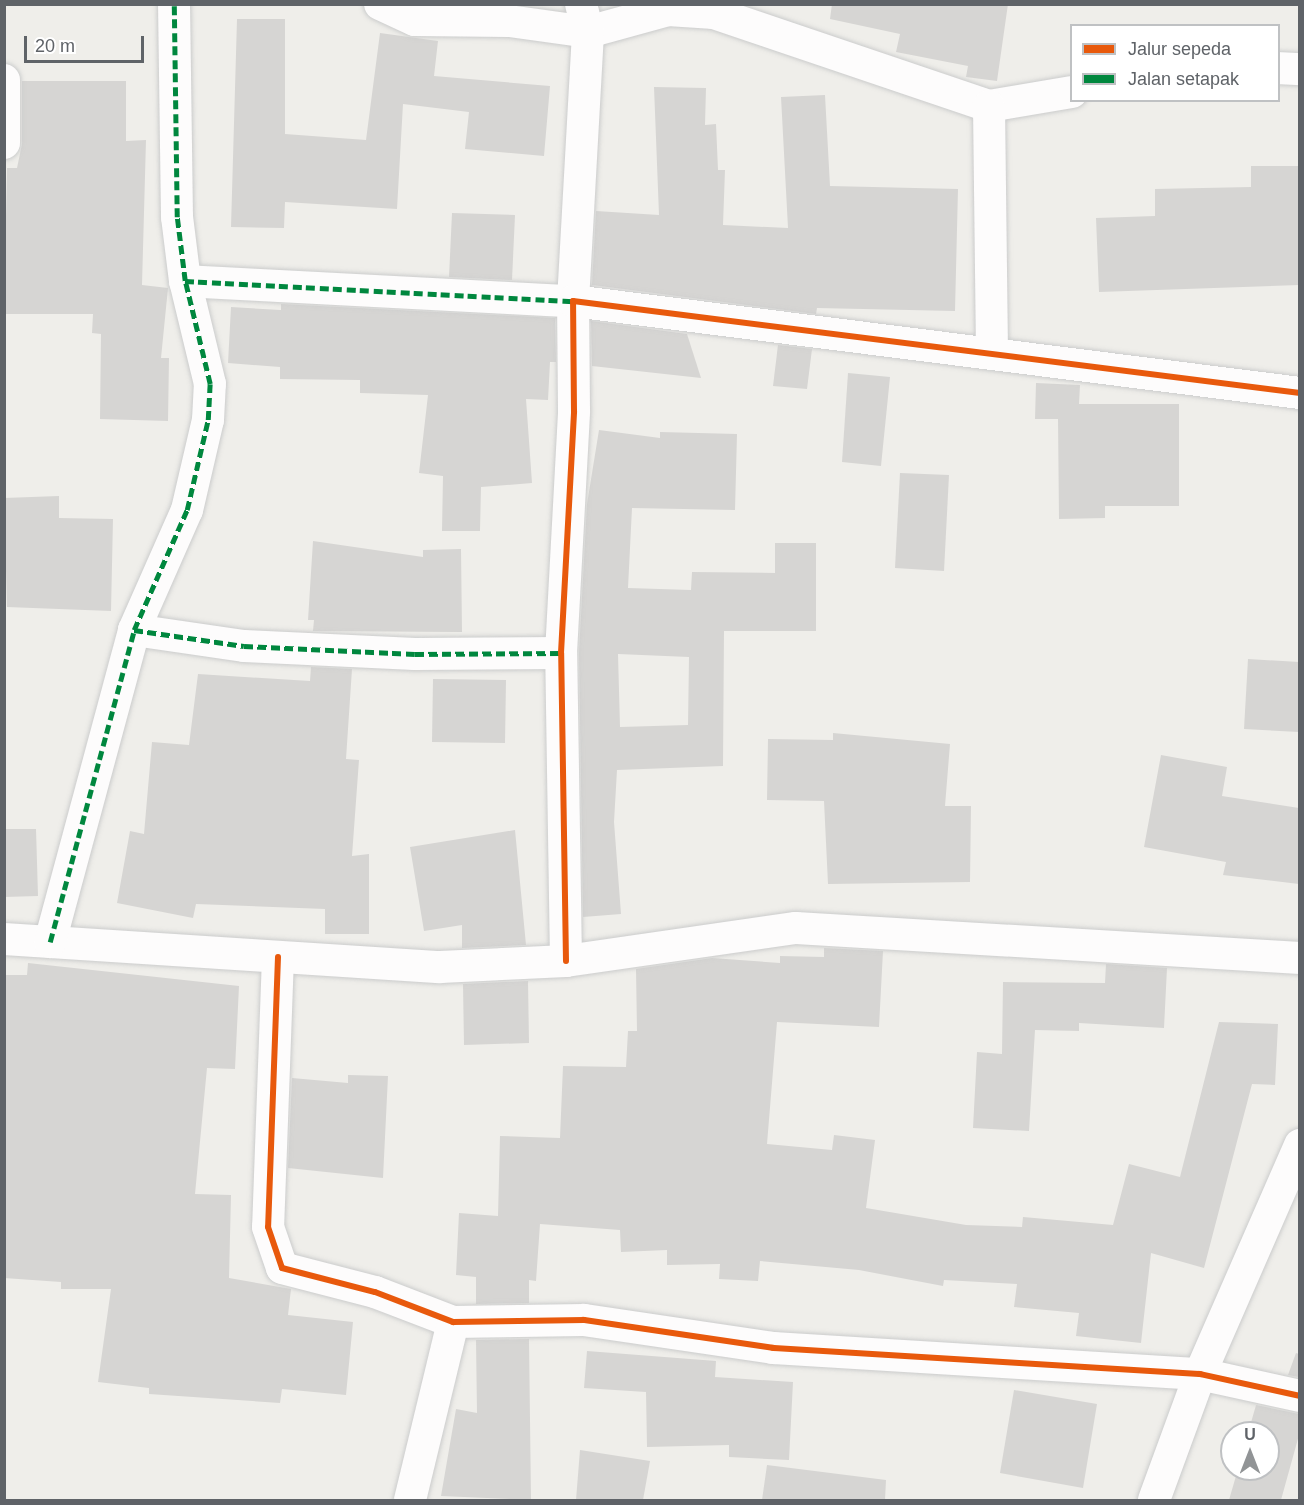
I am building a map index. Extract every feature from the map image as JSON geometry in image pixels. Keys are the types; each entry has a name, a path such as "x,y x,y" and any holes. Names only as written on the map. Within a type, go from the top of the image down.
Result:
{"street":[{"path":"50,942 134,630 187,510 208,420 210,384 185,281 177,217 174,4"},
{"path":"380,4 415,20 509,21 584,18 668,10 714,14 989,106 1070,92"},
{"path":"566,961 561,653 574,411 573,301 584,18"},
{"path":"1280,69 1299,69"},
{"path":"4,80 4,143"},
{"path":"989,106 993,354"},
{"path":"185,281 573,301 1299,393"},
{"path":"134,630 244,646 415,654 561,653"},
{"path":"4,939 440,967 566,961 796,928 1299,958"},
{"path":"278,957 268,1174 273,1254 282,1268 375,1292 453,1322 585,1320 773,1348 1200,1374 1299,1396"},
{"path":"1154,1500 1200,1374 1299,1145"},
{"path":"410,1500 453,1322"}],"building":[{"path":"832,4 1008,4 997,81 966,77 968,66 896,52 900,34 830,19"},
{"path":"237,19 285,19 285,134 366,140 380,33 438,41 434,76 550,86 544,156 465,149 469,112 403,104 397,209 285,202 284,228 231,227"},
{"path":"22,81 126,81 126,141 146,140 142,285 168,288 161,358 169,358 168,421 100,419 101,334 92,333 93,314 4,314 7,168 17,168 22,144"},
{"path":"654,87 706,88 705,125 716,124 718,170 725,170 723,225 788,228 781,97 825,95 830,186 958,189 955,311 817,308 816,314 592,285 596,211 659,215"},
{"path":"1251,166 1299,166 1299,285 1099,292 1096,218 1155,216 1155,189 1251,187"},
{"path":"452,213 515,215 512,280 449,277"},
{"path":"281,304 555,318 556,362 550,362 548,400 526,399 532,483 481,487 480,531 442,531 443,476 419,473 428,395 360,393 360,380 280,379 280,367 228,363 231,307 281,310"},
{"path":"591,321 687,334 701,378 592,366"},
{"path":"778,345 812,349 807,389 773,386"},
{"path":"848,373 890,377 881,466 842,462"},
{"path":"1036,383 1080,385 1079,404 1179,404 1179,506 1105,506 1105,518 1059,519 1058,419 1035,419"},
{"path":"599,430 660,438 660,432 737,434 735,510 632,508 628,588 691,590 692,572 775,573 775,543 816,543 816,631 724,631 723,766 617,770 614,822 621,914 583,917 579,653 587,504","holes":["618,654 689,657 688,725 620,727"]},
{"path":"900,473 949,475 944,571 895,568"},
{"path":"59,496 59,518 113,519 111,611 7,607 4,498"},
{"path":"313,541 423,557 423,550 461,549 462,632 313,631 314,620 308,620"},
{"path":"1248,659 1299,662 1299,732 1244,729"},
{"path":"311,667 352,669 346,759 359,760 352,856 369,854 369,934 325,934 325,909 196,904 193,918 117,903 130,831 144,834 152,742 189,745 198,674 310,681"},
{"path":"433,679 506,680 505,743 432,742"},
{"path":"833,733 950,744 945,806 971,806 970,882 828,884 824,801 767,800 768,739 833,740"},
{"path":"1161,755 1227,767 1222,796 1299,808 1299,884 1223,875 1226,862 1144,847"},
{"path":"4,829 36,829 38,896 4,897"},
{"path":"515,830 526,945 462,948 462,925 424,931 410,847"},
{"path":"824,948 883,951 879,1027 777,1022 767,1144 832,1150 834,1135 875,1140 866,1208 966,1225 1022,1227 1023,1217 1113,1225 1129,1164 1180,1177 1219,1022 1278,1024 1275,1085 1252,1084 1204,1268 1151,1253 1141,1343 1076,1336 1079,1313 1014,1307 1017,1284 944,1280 943,1286 859,1270 760,1261 758,1281 719,1279 720,1264 667,1265 667,1250 621,1252 620,1230 540,1224 536,1281 529,1280 529,1303 476,1304 476,1277 456,1275 459,1213 498,1216 500,1136 560,1138 563,1066 626,1067 628,1031 637,1031 636,969 712,958 780,963 780,956 824,957"},
{"path":"28,963 239,986 235,1069 207,1068 195,1194 231,1195 229,1278 291,1289 288,1315 353,1322 346,1395 282,1389 280,1403 149,1394 149,1388 98,1382 111,1289 61,1289 61,1282 4,1278 4,975 27,975"},
{"path":"1106,964 1167,968 1164,1028 1079,1023 1079,1031 1035,1030 1029,1131 973,1128 977,1052 1002,1054 1003,982 1105,983"},
{"path":"528,981 529,1043 464,1045 463,984"},
{"path":"348,1075 388,1076 383,1178 288,1168 292,1078 348,1083"},
{"path":"529,1339 531,1500 441,1496 456,1409 477,1413 476,1340"},
{"path":"587,1351 716,1361 715,1377 793,1382 789,1460 729,1457 729,1445 647,1447 646,1392 584,1388"},
{"path":"1296,1353 1299,1354 1299,1377 1288,1375"},
{"path":"1014,1390 1097,1404 1083,1488 1000,1473"},
{"path":"1256,1405 1299,1414 1299,1435 1281,1500 1229,1500 1235,1481 1280,1481 1280,1421 1251,1421"},
{"path":"580,1450 650,1461 643,1500 576,1500"},
{"path":"767,1465 886,1480 885,1500 762,1500"}],"marked path":[{"path":"50,942 134,630 187,510 208,420 210,384 185,281 177,217 174,4"},
{"path":"185,281 573,301"},
{"path":"134,630 244,646 415,654 561,653"}],"cycle path":[{"path":"566,961 561,653 574,411 573,301 1300,393"},
{"path":"278,957 268,1227 282,1268 375,1292 453,1322 584,1320 773,1348 1200,1374 1300,1396"}]}
